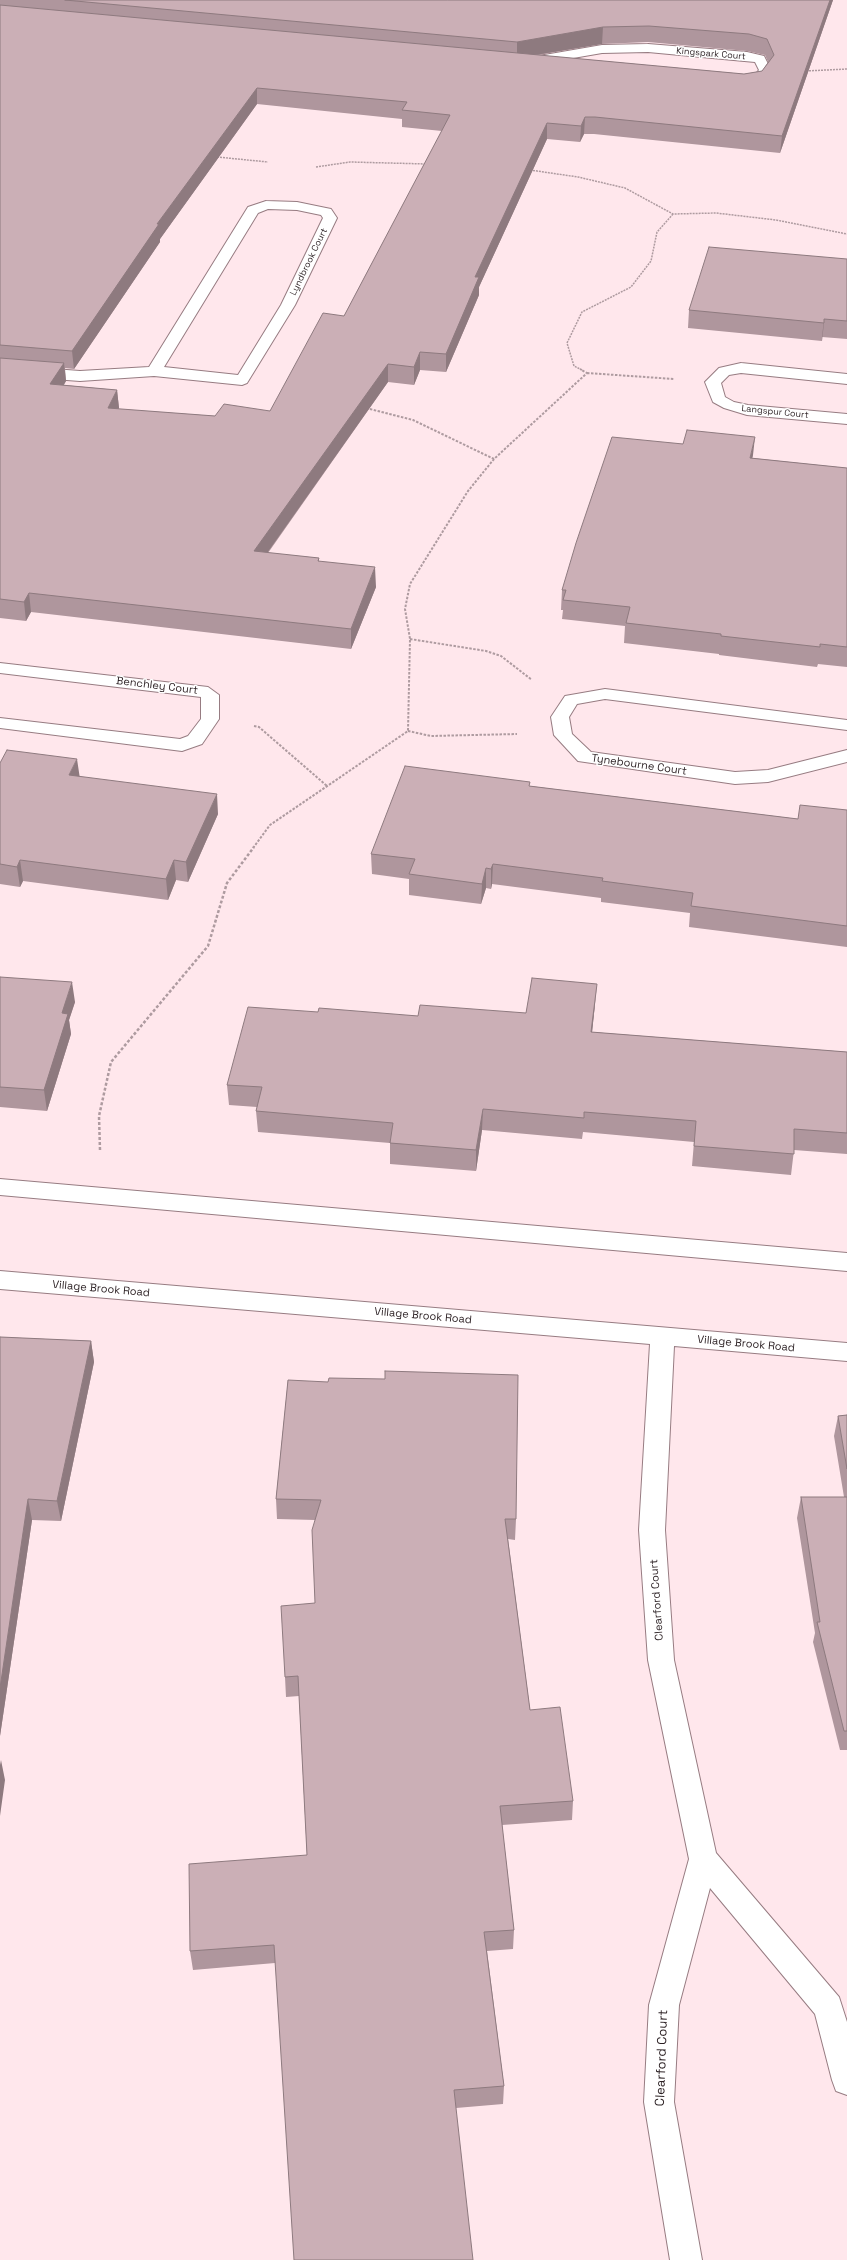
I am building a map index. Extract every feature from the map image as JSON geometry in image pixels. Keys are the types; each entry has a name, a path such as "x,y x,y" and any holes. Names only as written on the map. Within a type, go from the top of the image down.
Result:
{"street":[{"name":"Kingspark Court","path":"566,68 516,63 602,49 648,48 747,56 760,60 765,70"},
{"path":"728,83 743,85 755,83 765,70"},
{"name":"Lyndbrook Court","path":"0,370 80,376 154,371 242,380 288,305 330,218 326,212 297,206 266,205 253,210 154,371"},
{"path":"713,382 724,371 740,368 847,379"},
{"name":"Langspur Court","path":"713,382 718,399 729,406 747,410 847,419"},
{"name":"Benchley Court","path":"0,668 202,691 210,695 210,720"},
{"path":"563,735 560,717 571,700 605,694 847,725"},
{"path":"0,723 182,745 195,740 210,720"},
{"name":"Tynebourne Court","path":"563,735 585,757 735,778 768,776 847,756"},
{"path":"0,1187 847,1262"},
{"name":"Village Brook Road","path":"0,1280 847,1352"},
{"name":"Clearford Court","path":"662,1336 652,1530 661,1660 703,1859 664,2005 659,2102 686,2260"},
{"name":"Clearford Court","path":"703,1859 828,2006 847,2080"}],"path":[{"path":"765,70 847,69"},
{"path":"216,157 271,163"},
{"path":"313,167 350,162 432,164"},
{"path":"523,170 578,177 625,188 673,214 716,213 754,217 847,234"},
{"path":"673,214 656,232 651,261 631,287 582,312 567,343 574,366 587,374 713,382"},
{"path":"408,731 410,639 405,609 410,584 468,491 494,459 587,374"},
{"path":"363,407 413,420 494,459"},
{"path":"410,639 486,651 501,656 537,684 571,700"},
{"path":"210,720 259,727 327,786"},
{"path":"101,1195 100,1116 111,1062 208,946 228,883 270,825 408,731 431,736 563,735"}],"building":[{"path":"65,0 830,0 782,136 595,117 585,117 581,126 547,123 475,277 479,277 446,354 420,352 414,367 388,364 254,551 319,558 318,561 375,567 351,629 29,593 24,602 0,599 0,358 64,363 50,384 117,390 108,408 215,416 224,404 270,411 323,313 344,316 450,115 402,110 407,102 257,88 157,224 159,224 72,351 0,345 0,5 744,74 762,71 774,55 767,39 749,34 649,26 603,27 517,42"},
{"path":"709,247 847,259 847,321 824,319 824,323 689,310"},
{"path":"687,430 755,437 750,458 847,468 847,647 820,644 820,647 721,636 721,634 626,623 630,607 563,600 566,590 562,590 576,543 612,437 683,444"},
{"path":"7,750 77,759 69,775 217,794 186,862 174,860 166,879 20,860 17,867 0,864 0,763"},
{"path":"405,766 530,782 529,786 798,819 800,805 847,810 847,926 691,906 693,893 602,881 603,878 493,864 491,869 486,868 482,884 409,874 415,859 371,854"},
{"path":"0,977 72,982 62,1013 68,1014 44,1090 0,1087"},
{"path":"532,978 597,984 591,1032 847,1052 847,1133 794,1129 794,1154 694,1146 696,1121 584,1112 584,1118 483,1109 476,1150 390,1143 393,1123 256,1111 262,1087 227,1085 248,1007 318,1012 319,1008 418,1016 420,1005 526,1013"},
{"path":"0,1337 91,1341 57,1501 28,1499 0,1688"},
{"path":"385,1371 518,1375 516,1519 505,1519 530,1710 560,1707 573,1801 500,1806 514,1930 484,1932 504,2086 454,2090 473,2260 294,2260 274,1945 190,1951 189,1864 307,1855 298,1676 285,1677 281,1606 315,1603 312,1530 321,1500 276,1499 288,1380 328,1382 329,1378 385,1379"},
{"path":"847,1415 847,1469 838,1416"},
{"path":"801,1497 847,1497 847,1731 844,1731 817,1622 820,1622"}]}
